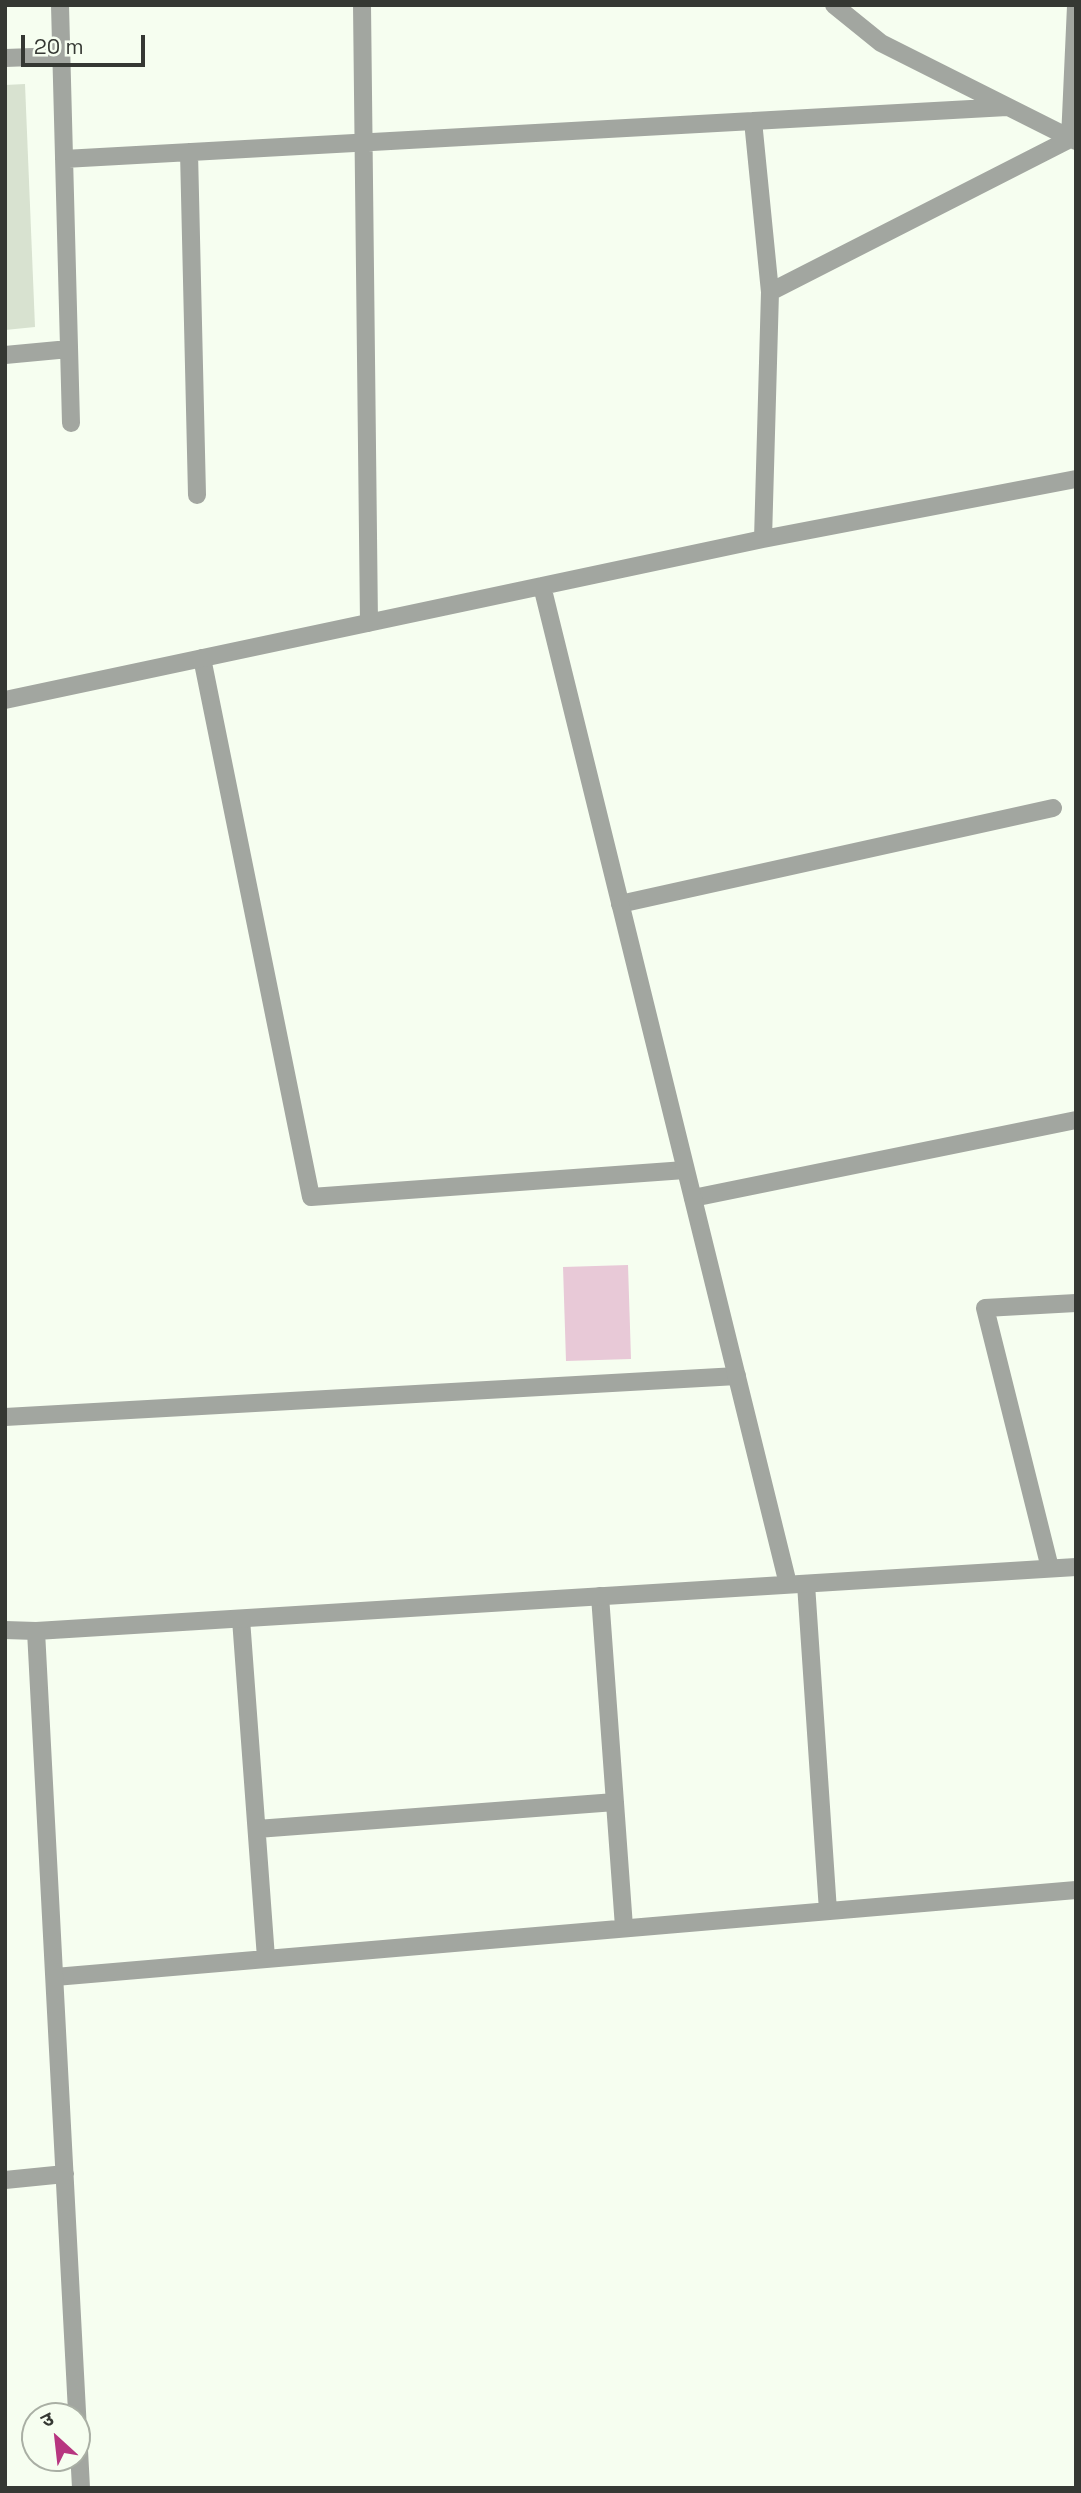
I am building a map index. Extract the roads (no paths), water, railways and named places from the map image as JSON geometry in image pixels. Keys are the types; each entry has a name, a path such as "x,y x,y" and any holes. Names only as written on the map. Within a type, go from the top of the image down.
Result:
{"street":[{"path":"60,5 71,423"},
{"path":"362,5 369,623"},
{"path":"834,5 881,43 1073,140"},
{"path":"1073,140 1076,6"},
{"path":"5,58 61,56"},
{"path":"64,159 1007,107"},
{"path":"753,121 770,292 763,540"},
{"path":"770,292 1073,140"},
{"path":"189,152 197,495"},
{"path":"5,355 69,349"},
{"path":"5,700 763,540 1076,479"},
{"path":"542,586 737,1376 797,1584 828,1910"},
{"path":"202,658 311,1197 685,1170"},
{"path":"620,904 1053,808"},
{"path":"692,1198 1076,1120"},
{"path":"1050,1568 985,1308 1076,1303"},
{"path":"5,1418 737,1376"},
{"path":"5,1630 36,1631 241,1619 1076,1567"},
{"path":"600,1596 624,1927"},
{"path":"241,1619 266,1958"},
{"path":"36,1631 81,2488"},
{"path":"257,1829 615,1802"},
{"path":"55,1976 1076,1890"},
{"path":"5,2180 65,2174"}]}
